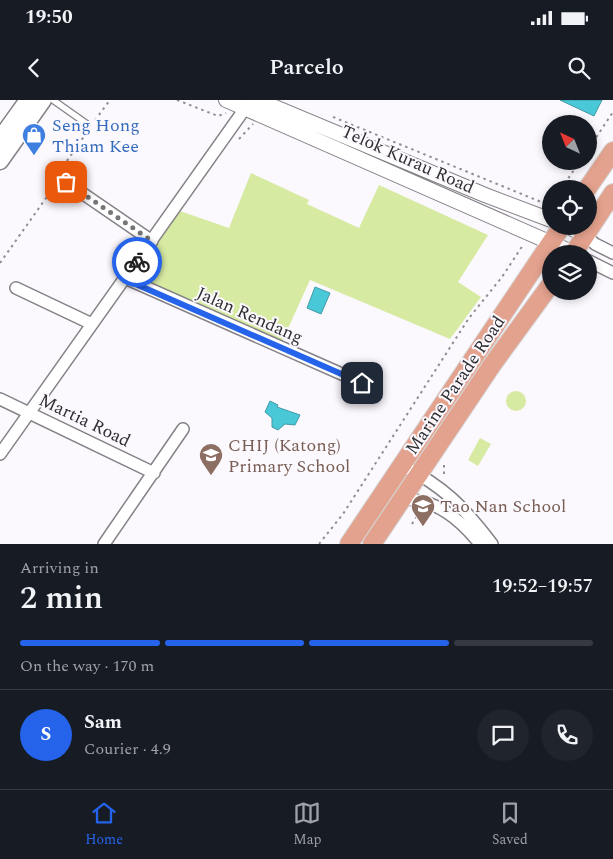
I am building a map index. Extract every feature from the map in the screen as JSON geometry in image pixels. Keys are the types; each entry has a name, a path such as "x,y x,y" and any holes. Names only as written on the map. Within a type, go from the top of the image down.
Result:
{"main road":[{"path":"0,139 28,100"},
{"path":"0,161 43,100"},
{"path":"593,180 613,151"},
{"path":"582,245 613,193"},
{"name":"Marine Parade Road","path":"349,544 557,235"},
{"name":"Marine Parade Road","path":"372,544 492,366 542,297"}],"street":[{"name":"Telok Kurau Road","path":"226,100 248,104 556,245"},
{"name":"Telok Kurau Road","path":"258,100 485,196 542,217"},
{"path":"0,454 248,104"},
{"path":"63,178 152,241"},
{"path":"586,236 595,244 613,253"},
{"path":"597,265 613,273"},
{"name":"Jalan Rendang","path":"125,278 362,383"},
{"path":"16,288 92,324"},
{"name":"Martia Road","path":"0,399 154,472"},
{"path":"104,544 183,429"},
{"path":"402,465 420,474 463,507 492,544"},
{"path":"403,499 422,499 453,516 480,544"}],"lane":[{"path":"53,100 86,124"}],"path":[{"path":"0,263 63,178 66,170 62,168 110,100"},
{"path":"598,134 613,112"},
{"path":"329,115 542,202"},
{"path":"241,136 256,121"},
{"path":"319,544 343,514 469,318 502,277 532,233"}],"green space":[{"path":"251,173 309,200 307,204 359,228 379,185 488,235 458,282 481,297 450,339 310,280 280,346 129,278 174,209 229,228"},
{"path":"512,391 520,391 526,397 526,405 520,411 512,411 506,405 506,397"},
{"path":"480,438 491,444 478,466 468,460"}],"water":[{"path":"560,100 602,100 594,115"},
{"path":"315,287 330,293 321,314 307,308"},
{"path":"270,401 278,405 277,407 300,415 295,425 285,424 278,430 272,427 272,418 265,412"}],"way so far":[{"path":"66,182 152,241 137,262"}],"place":[{"name":"Seng Hong Thiam Kee","path":"34,156"},
{"name":"CHIJ (Katong) Primary School","path":"211,476"},
{"name":"Tao Nan School","path":"423,527"}],"route":[{"path":"137,262 125,278 131,282 362,383"}]}
